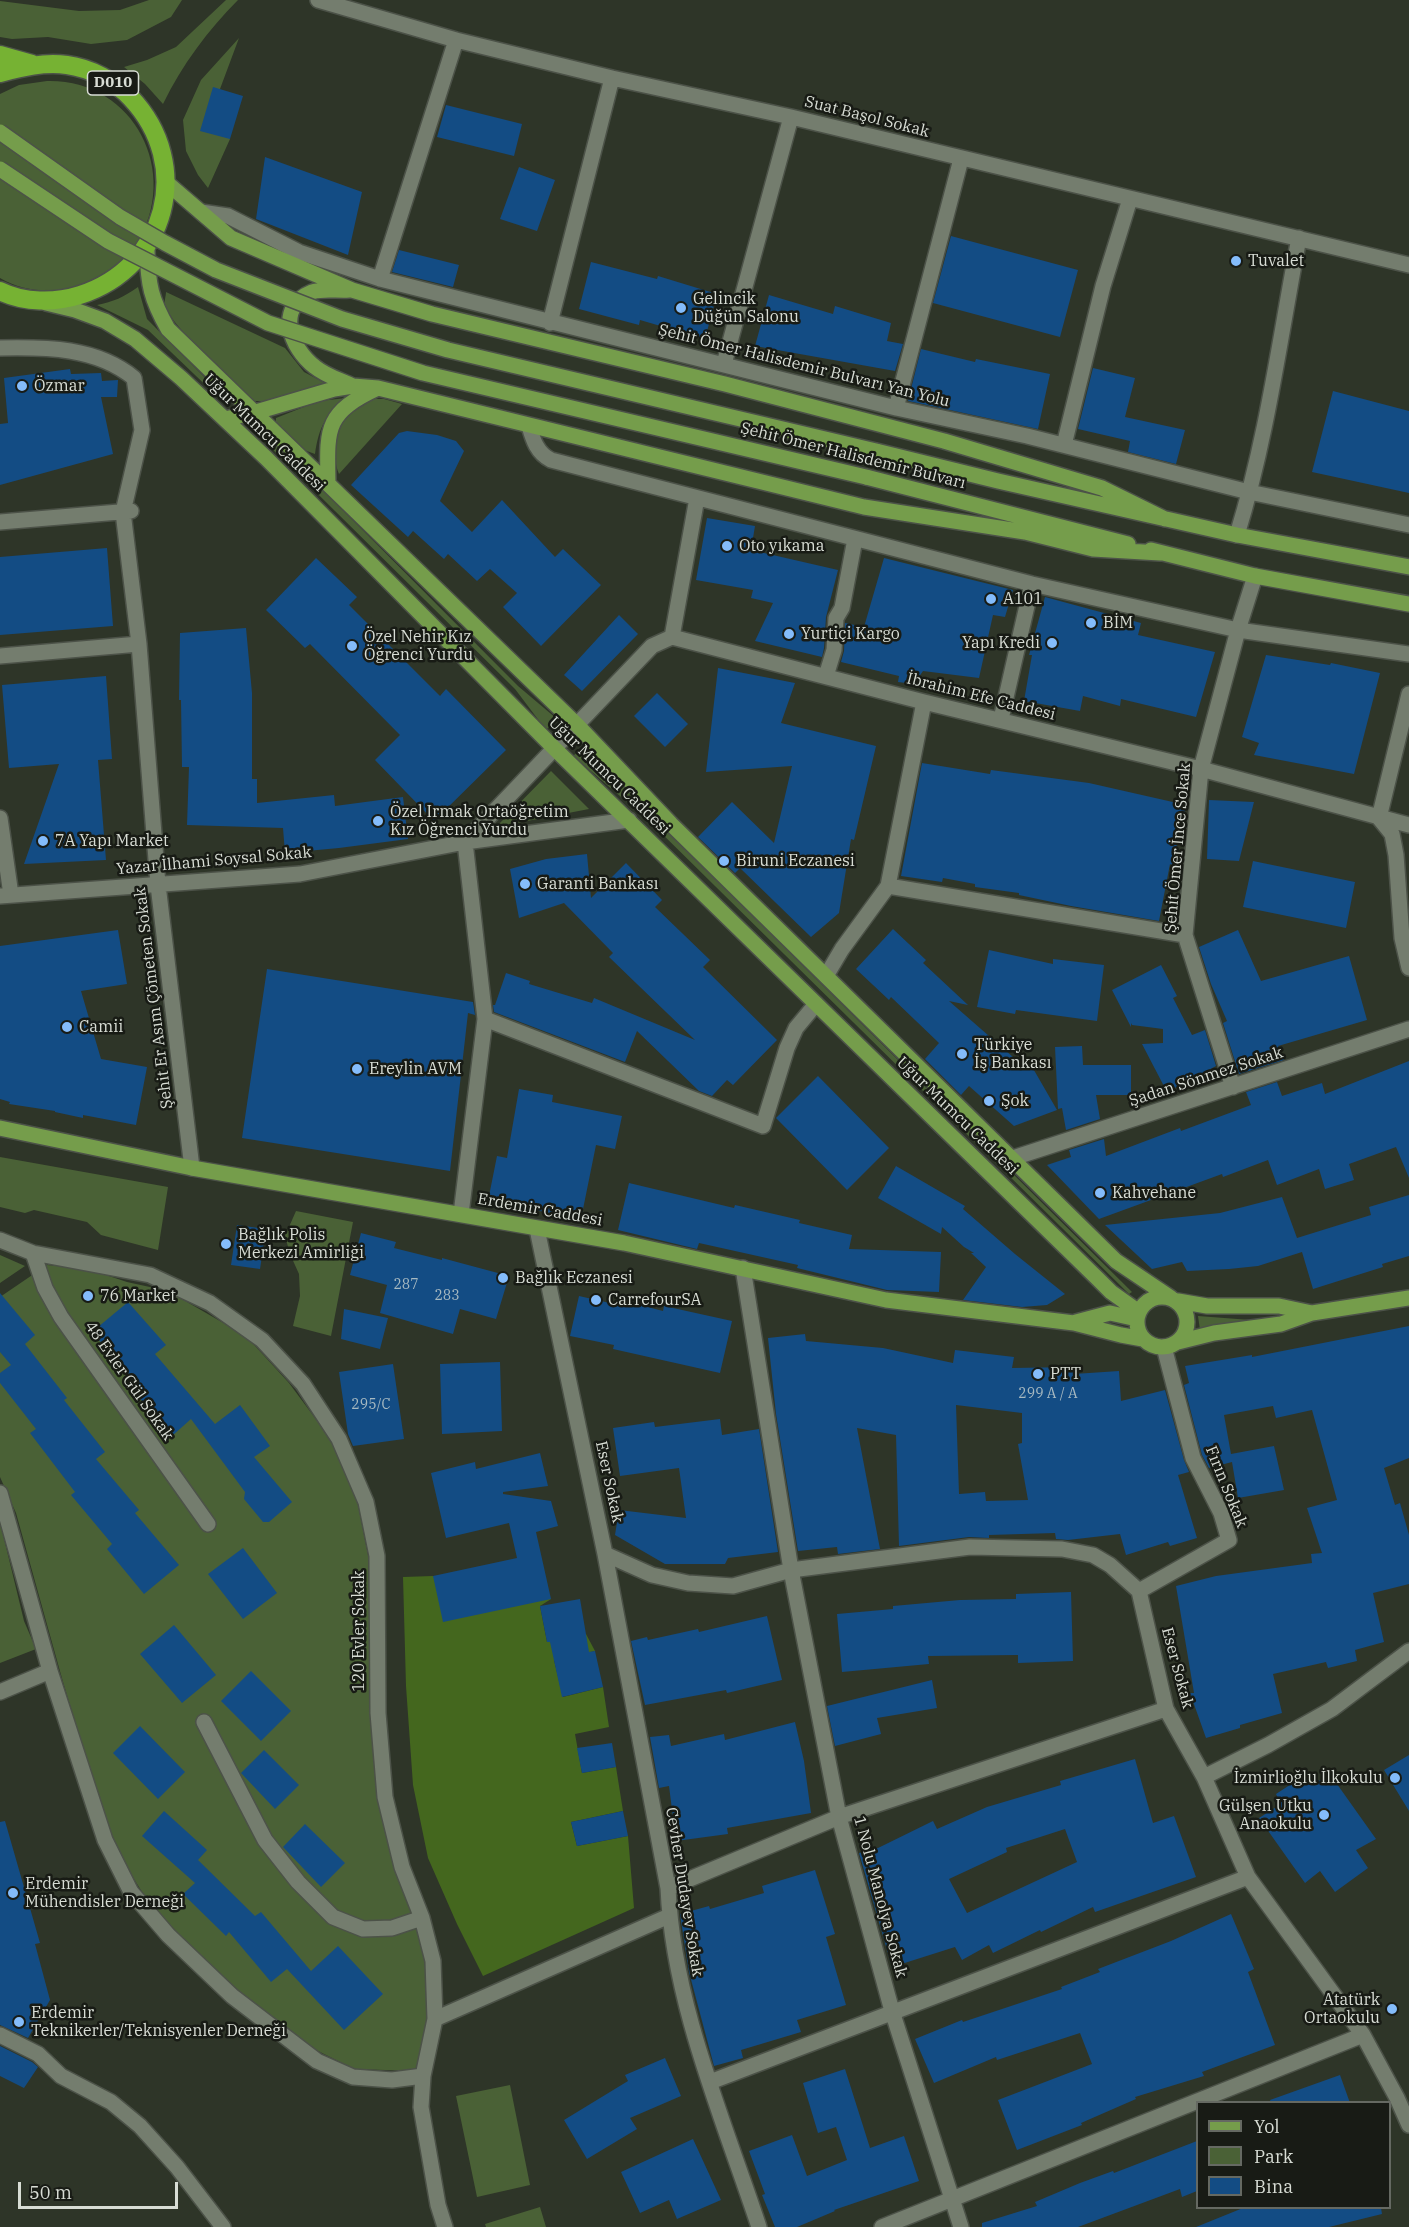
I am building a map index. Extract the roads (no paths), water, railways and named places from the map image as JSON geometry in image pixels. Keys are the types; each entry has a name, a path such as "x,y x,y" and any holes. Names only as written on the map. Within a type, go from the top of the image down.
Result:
{"highway":[{"name":"D010","path":"0,55 34,64 68,65 97,74 123,89 144,111 158,137 166,167 161,216 147,247 126,272 98,290 67,300 34,300 0,291"},
{"name":"D010","path":"0,73 34,64"}],"main road":[{"name":"Şehit Ömer Halisdemir Bulvarı","path":"0,132 120,217 165,243 216,270 342,319 448,350 998,481 1237,535 1409,567"},
{"name":"Şehit Ömer Halisdemir Bulvarı","path":"0,169 108,241 268,323 423,373 866,477 1255,576 1409,604"},
{"name":"Şehit Ömer Halisdemir Bulvarı","path":"166,183 231,238 352,290 432,314 725,384 944,441 1102,488 1165,519"},
{"name":"Uğur Mumcu Caddesi","path":"147,247 147,282 156,308 168,329 256,412 445,600 578,726 671,824 1116,1260 1174,1300"},
{"name":"Şehit Ömer Halisdemir Bulvarı","path":"352,290 314,291 293,306 289,316 293,339 303,355 315,367 353,386"},
{"name":"Uğur Mumcu Caddesi","path":"34,300 75,310 105,321 135,339 225,419 555,749 1111,1292 1138,1315"},
{"path":"225,419 353,386 378,388 864,507 1025,532 1093,549 1160,553"},
{"path":"328,484 327,437 335,419 352,400 378,388"},
{"name":"Erdemir Caddesi","path":"0,1128 192,1168 624,1243 886,1300 1074,1323 1143,1338 1156,1346 1171,1344"},
{"path":"1143,1338 1139,1333 1138,1315 1149,1300 1156,1297 1208,1306 1279,1306 1312,1313"},
{"path":"1171,1344 1214,1333 1281,1324 1312,1313 1409,1298"},
{"path":"1171,1344 1183,1336 1188,1322 1184,1307 1174,1300"},
{"name":"Erdemir Caddesi","path":"1074,1323 1110,1313 1138,1315"}],"street":[{"name":"Suat Başol Sokak","path":"318,0 456,39 612,78 791,117 1409,265"},
{"path":"380,279 456,39"},
{"path":"550,323 612,78"},
{"path":"724,364 791,117"},
{"path":"896,408 961,159"},
{"path":"1064,445 1103,286 1130,198"},
{"name":"Şehit Ömer Halisdemir Bulvarı Yan Yolu","path":"201,212 228,216 299,252 380,279 896,408 1064,445 1249,492 1409,525"},
{"path":"1237,535 1268,414 1279,338 1299,238"},
{"name":"Şehit Er Asım Çömeten Sokak","path":"0,348 79,351 123,369 134,378 142,430 129,511 158,885 192,1168"},
{"path":"529,426 535,445 544,457 855,539 1032,584 1238,630 1409,654"},
{"path":"461,1214 485,1019 465,842 652,646 672,637 697,498"},
{"path":"0,522 129,511"},
{"path":"826,676 834,650 836,618 842,608 855,539"},
{"name":"Şehit Ömer İnce Sokak","path":"1233,1087 1185,935 1201,769 1238,630 1255,576"},
{"path":"1001,720 1032,584"},
{"name":"İbrahim Efe Caddesi","path":"672,637 924,702 1201,769 1409,825"},
{"path":"0,656 139,644"},
{"path":"1409,694 1379,818 1392,834 1396,855 1402,938 1409,968"},
{"path":"825,976 888,886 924,702"},
{"path":"0,818 6,896"},
{"name":"Yazar İlhami Soysal Sokak","path":"6,896 300,874 465,842 629,820"},
{"path":"888,886 1185,935"},
{"path":"485,1019 763,1126 787,1048 796,1028 816,1004"},
{"name":"Şadan Sönmez Sokak","path":"1013,1158 1409,1029"},
{"name":"Eser Sokak","path":"537,1229 606,1554"},
{"name":"120 Evler Sokak","path":"0,1240 33,1253 150,1275 210,1303 262,1340 303,1384 339,1439 366,1502 377,1556 378,1713 385,1797 402,1867 422,1918 433,1961 435,2019 423,2076 421,2107 438,2205 445,2227"},
{"name":"48 Evler Gül Sokak","path":"33,1253 45,1287 61,1317 208,1524"},
{"path":"743,1268 791,1570"},
{"name":"Fırın Sokak","path":"1139,1591 1229,1540 1221,1513 1193,1458 1171,1344"},
{"path":"0,1493 50,1671 105,1840 131,1892 168,1935 232,1996 317,2061 353,2077 392,2080 423,2076"},
{"path":"606,1554 652,1575 688,1583 733,1586 791,1570 970,1547 1062,1549 1093,1555 1110,1565 1139,1591"},
{"name":"Cevher Dudayev Sokak","path":"606,1554 668,1888 669,1916 686,2010 759,2227"},
{"name":"1 Nolu Manolya Sokak","path":"791,1570 839,1817 892,2011 960,2227"},
{"name":"Eser Sokak","path":"1139,1591 1166,1709 1204,1777 1248,1877 1363,2035 1397,2097 1409,2125"},
{"path":"1204,1777 1332,1709 1409,1651"},
{"path":"0,1692 50,1671"},
{"path":"668,1888 839,1817 1166,1709"},
{"path":"204,1722 265,1840 298,1882 333,1917 363,1929 392,1928 422,1918"},
{"path":"710,2082 1248,1877"},
{"path":"435,2019 669,1916"},
{"path":"0,2035 38,2054 61,2076 111,2102 140,2126 177,2167 223,2227"},
{"path":"1198,2101 1363,2035"},
{"path":"882,2227 1196,2102"}],"place":[{"name":"Tuvalet","path":"1236,261"},
{"name":"Gelincik Düğün Salonu","path":"681,308"},
{"name":"Özmar","path":"22,386"},
{"name":"Oto yıkama","path":"727,546"},
{"name":"A101","path":"991,599"},
{"name":"BİM","path":"1091,623"},
{"name":"Yurtiçi Kargo","path":"789,634"},
{"name":"Yapı Kredi","path":"1052,643"},
{"name":"Özel Nehir Kız Öğrenci Yurdu","path":"352,646"},
{"name":"Özel Irmak Ortaöğretim Kız Öğrenci Yurdu","path":"378,821"},
{"name":"7A Yapı Market","path":"43,841"},
{"name":"Biruni Eczanesi","path":"724,861"},
{"name":"Garanti Bankası","path":"525,884"},
{"name":"Camii","path":"67,1027"},
{"name":"Türkiye İş Bankası","path":"962,1054"},
{"name":"Ereylin AVM","path":"357,1069"},
{"name":"Şok","path":"989,1101"},
{"name":"Kahvehane","path":"1100,1193"},
{"name":"Bağlık Polis Merkezi Amirliği","path":"226,1244"},
{"name":"Bağlık Eczanesi","path":"503,1278"},
{"name":"76 Market","path":"88,1296"},
{"name":"CarrefourSA","path":"596,1300"},
{"name":"PTT","path":"1038,1374"},
{"name":"İzmirlioğlu İlkokulu","path":"1395,1778"},
{"name":"Gülşen Utku Anaokulu","path":"1324,1815"},
{"name":"Erdemir Mühendisler Derneği","path":"13,1893"},
{"name":"Atatürk Ortaokulu","path":"1392,2009"},
{"name":"Erdemir Teknikerler/Teknisyenler Derneği","path":"19,2022"}]}
